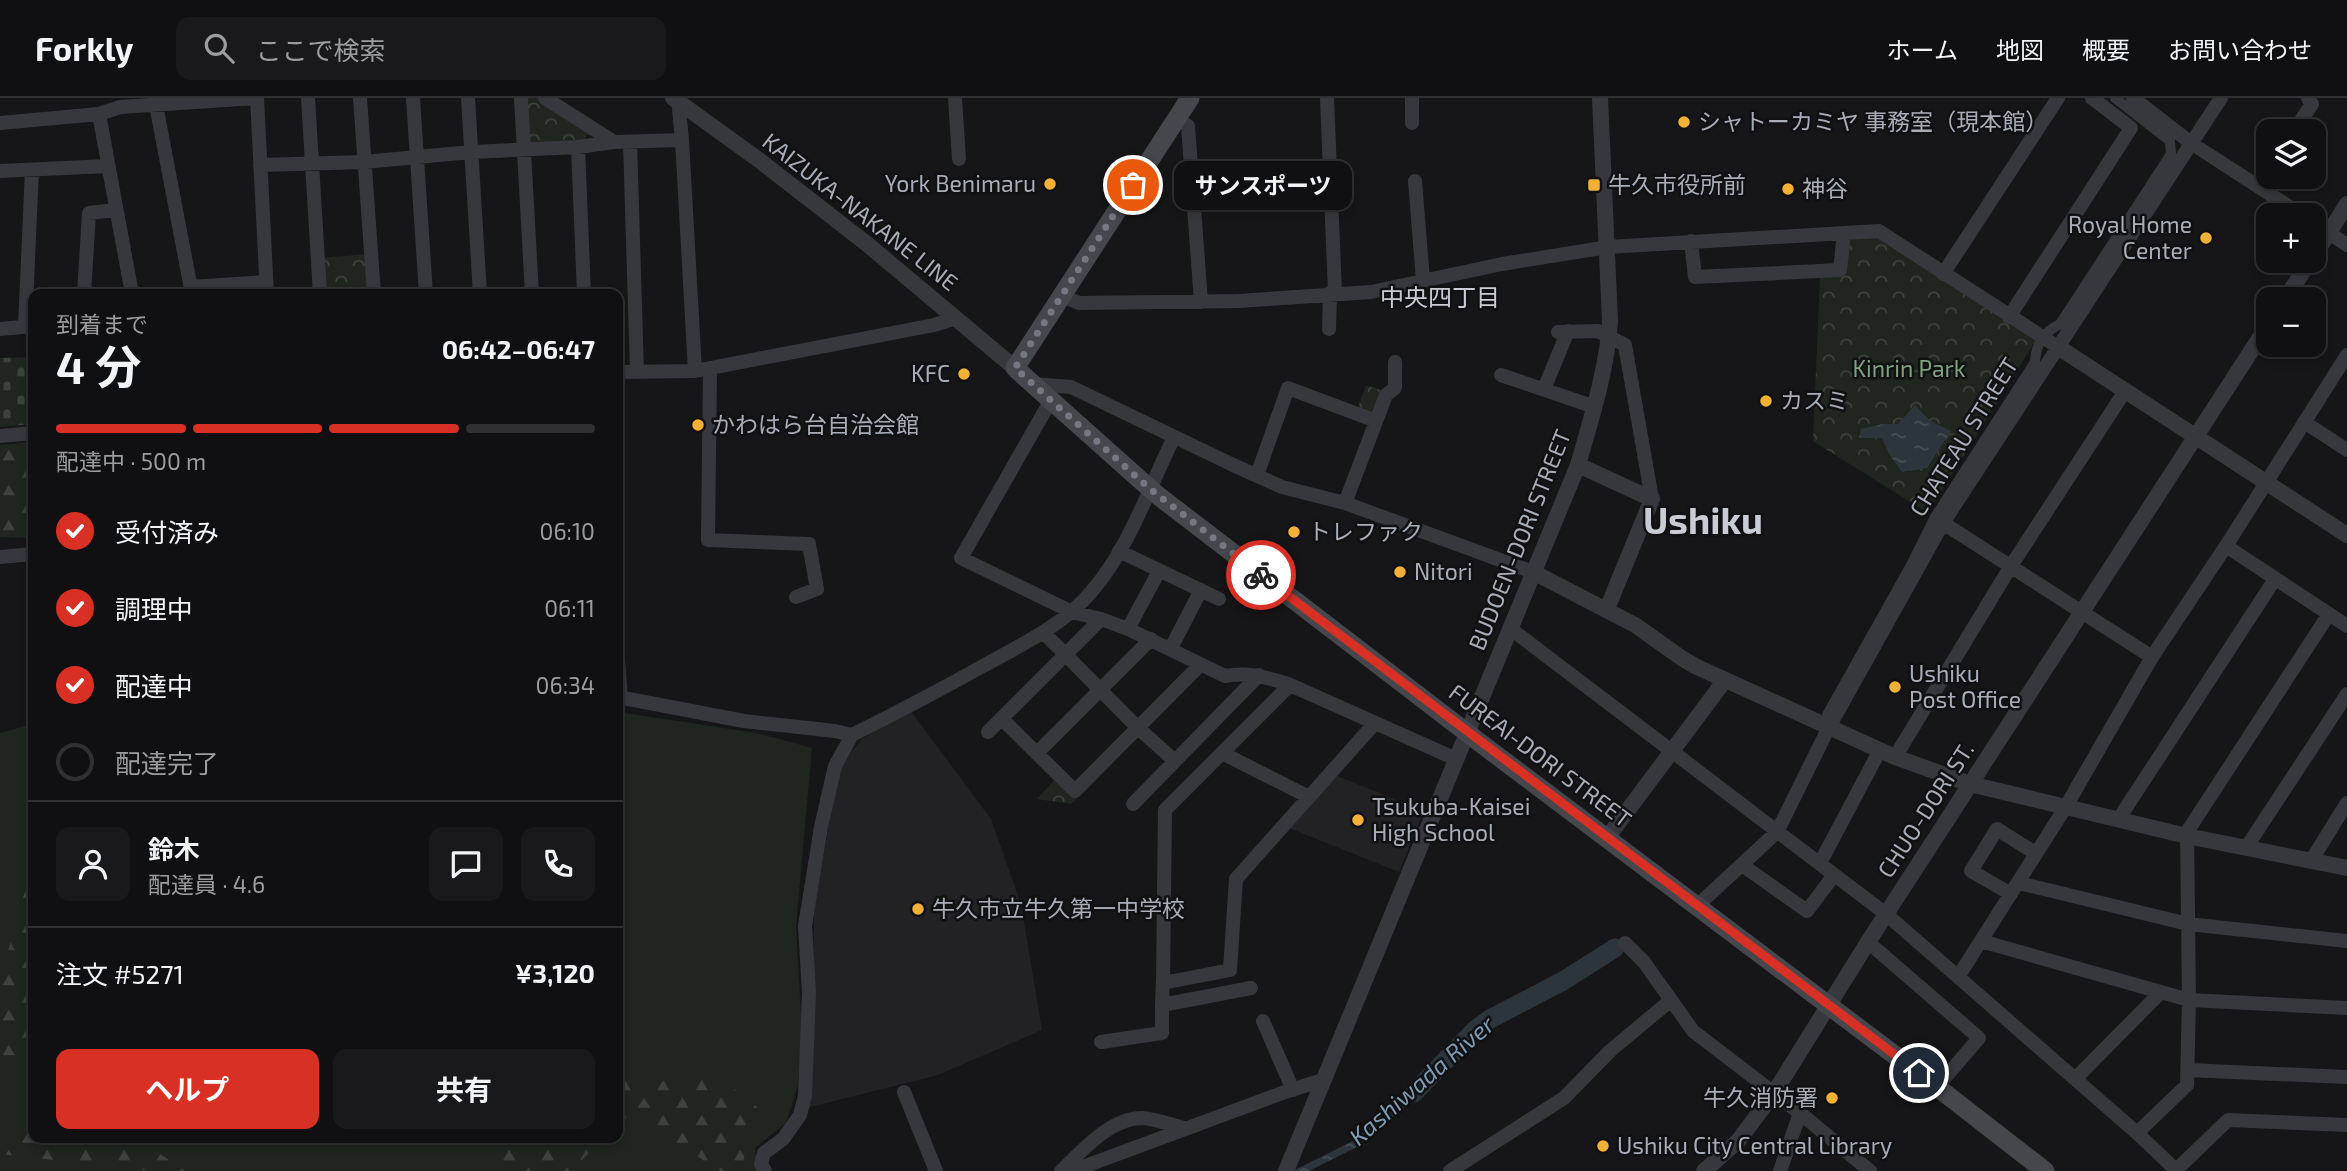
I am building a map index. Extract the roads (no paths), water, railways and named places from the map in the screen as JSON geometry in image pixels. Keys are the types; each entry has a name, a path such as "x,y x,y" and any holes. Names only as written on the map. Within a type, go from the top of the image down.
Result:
{"main road":[{"path":"1015,368 1190,98"},
{"name":"FUREAI-DORI STREET","path":"1015,368 1149,488 2045,1171"}],"street":[{"path":"0,123 99,114 119,103 156,106 257,98 267,288 242,289"},
{"path":"307,98 320,289"},
{"path":"360,98 374,289"},
{"path":"413,98 426,289"},
{"path":"468,98 480,289"},
{"path":"521,98 532,289"},
{"path":"545,98 614,142"},
{"path":"955,98 959,159"},
{"path":"1327,98 1333,293 1329,329"},
{"path":"1412,98 1412,123"},
{"name":"BUDOEN-DORI STREET","path":"1286,1171 1578,466 1595,407 1609,336 1608,247 1600,98"},
{"path":"1943,274 2058,98"},
{"path":"2009,317 2131,128 2092,98"},
{"name":"CHATEAU STREET","path":"1828,721 1935,517 2035,362 2042,337 2060,324 2171,155 2170,141 2115,98"},
{"path":"1698,905 1777,832 1828,721 1944,523 2221,98"},
{"path":"2302,119 2312,104 2308,98"},
{"path":"676,99 682,140 695,371"},
{"name":"KAIZUKA-NAKANE LINE","path":"676,99 867,244 1015,368"},
{"path":"2137,99 2191,143 2256,186"},
{"path":"156,106 191,289"},
{"path":"99,114 131,289"},
{"path":"1176,119 1188,126 1201,302"},
{"path":"260,165 364,162 471,152 578,147 614,142 682,140"},
{"path":"630,142 637,372"},
{"path":"578,147 584,289"},
{"path":"0,172 108,166"},
{"path":"30,289 32,170"},
{"path":"1415,181 1423,280"},
{"path":"2261,189 2283,203"},
{"path":"1257,200 1330,193"},
{"path":"2326,236 2347,204"},
{"path":"84,289 89,213 116,210"},
{"path":"1062,296 1079,303 1201,302 1371,292 1608,247 1879,232 2347,535"},
{"path":"1691,241 1695,277 1840,270 1844,233"},
{"path":"2328,233 2347,245"},
{"path":"623,372 695,371 934,325 957,318"},
{"path":"0,329 28,326"},
{"path":"1544,389 1563,331 1598,331 1622,343 1626,349 1652,499 1607,609"},
{"name":"CHUO-DORI ST.","path":"1704,1171 1738,1141 1774,1093 1828,1004 2256,343"},
{"path":"1958,977 2065,807 2152,657 2347,355"},
{"path":"1345,503 1386,394 1395,388 1395,362"},
{"path":"710,368 708,540 809,544 817,589 796,597"},
{"path":"1502,375 1595,407"},
{"path":"1033,384 1071,387 1282,487 1345,503 1533,572 1607,609 1683,659 1725,681 1828,721 1895,758 1970,785 2188,836 2347,868"},
{"path":"1257,475 1288,388 1376,421"},
{"path":"1895,758 2011,566 2125,391"},
{"path":"1051,400 961,558 1072,612 1101,619 1152,639 1225,676 1241,673 1259,675 1290,685 1456,759"},
{"path":"2304,422 2347,450"},
{"path":"0,436 28,433"},
{"path":"765,1171 761,1164 764,1153 783,1139 800,1115 805,1096 809,993 805,926 821,827 835,766 852,736 1043,632 1072,612 1092,591 1119,551 1174,437"},
{"path":"1578,466 1652,499"},
{"path":"1944,523 2152,657"},
{"path":"2226,546 2347,626"},
{"path":"1119,551 1219,598"},
{"path":"0,557 28,554"},
{"path":"1128,629 1160,570"},
{"path":"2118,820 2275,579"},
{"path":"1171,648 1201,590"},
{"path":"2137,1133 2187,1085 2188,832 2329,614"},
{"path":"988,732 1101,619"},
{"path":"1511,629 1886,914 2137,1133 2176,1171 2228,1120 2347,1125"},
{"path":"1043,632 1174,761"},
{"path":"1037,753 1152,639"},
{"path":"1002,719 1075,791 1200,665"},
{"path":"1133,804 1259,675"},
{"path":"1607,838 1725,681"},
{"path":"1101,1042 1162,1033 1165,810 1290,685"},
{"path":"2246,848 2347,694"},
{"path":"623,699 744,721 835,731 852,736"},
{"path":"1163,980 1163,983 1230,970 1236,879 1375,723"},
{"path":"1820,863 1880,750"},
{"path":"1222,753 1309,797"},
{"path":"2311,861 2347,803"},
{"path":"2035,853 1997,829 1970,870 2015,888 2188,924 2347,941"},
{"path":"1742,865 1807,911 1834,875"},
{"path":"1981,941 2189,1000 2347,1008"},
{"path":"1868,942 1979,1038 1937,1087"},
{"path":"1625,943 1644,962 1693,1031 1870,1171"},
{"path":"1161,1005 1251,988"},
{"path":"2075,1079 2161,992"},
{"path":"1450,1171 1564,1098 1610,1051 1671,1000"},
{"path":"1263,1021 1293,1090"},
{"path":"2188,1070 2347,1077"},
{"path":"1072,1171 1323,1080"},
{"path":"904,1092 936,1171"},
{"path":"1780,1171 1800,1113"},
{"path":"1060,1171 1100,1133 1132,1119 1145,1118 1186,1128"}],"water":[{"path":"1915,405 1930,421 1951,431 1927,468 1902,472 1882,438 1859,438 1861,429 1898,424"},
{"path":"1431,1072 1435,1077 1406,1106 1355,1148 1309,1171 1293,1171 1351,1142 1401,1102"}],"waterway":[{"name":"Kashiwada River","path":"1414,1093 1475,1030 1490,1019 1563,981 1615,948"}],"place":[{"name":"シャトーカミヤ 事務室（現本館）","path":"1684,122"},
{"name":"York Benimaru","path":"1050,184"},
{"name":"サンスポーツ","path":"1133,185"},
{"name":"牛久市役所前","path":"1594,185"},
{"name":"神谷","path":"1788,189"},
{"name":"Royal Home Center","path":"2206,238"},
{"name":"KFC","path":"964,374"},
{"name":"カスミ","path":"1766,401"},
{"name":"かわはら台自治会館","path":"698,425"},
{"name":"トレファク","path":"1294,532"},
{"name":"Nitori","path":"1400,572"},
{"name":"Ushiku Post Office","path":"1895,687"},
{"name":"Tsukuba-Kaisei High School","path":"1358,820"},
{"name":"牛久市立牛久第一中学校","path":"918,909"},
{"name":"牛久消防署","path":"1832,1098"},
{"name":"Ushiku City Central Library","path":"1603,1146"}],"district":[{"name":"中央四丁目","path":"1440,298"},
{"name":"Ushiku","path":"1703,521"}],"park label":[{"name":"Kinrin Park","path":"1909,369"}]}
